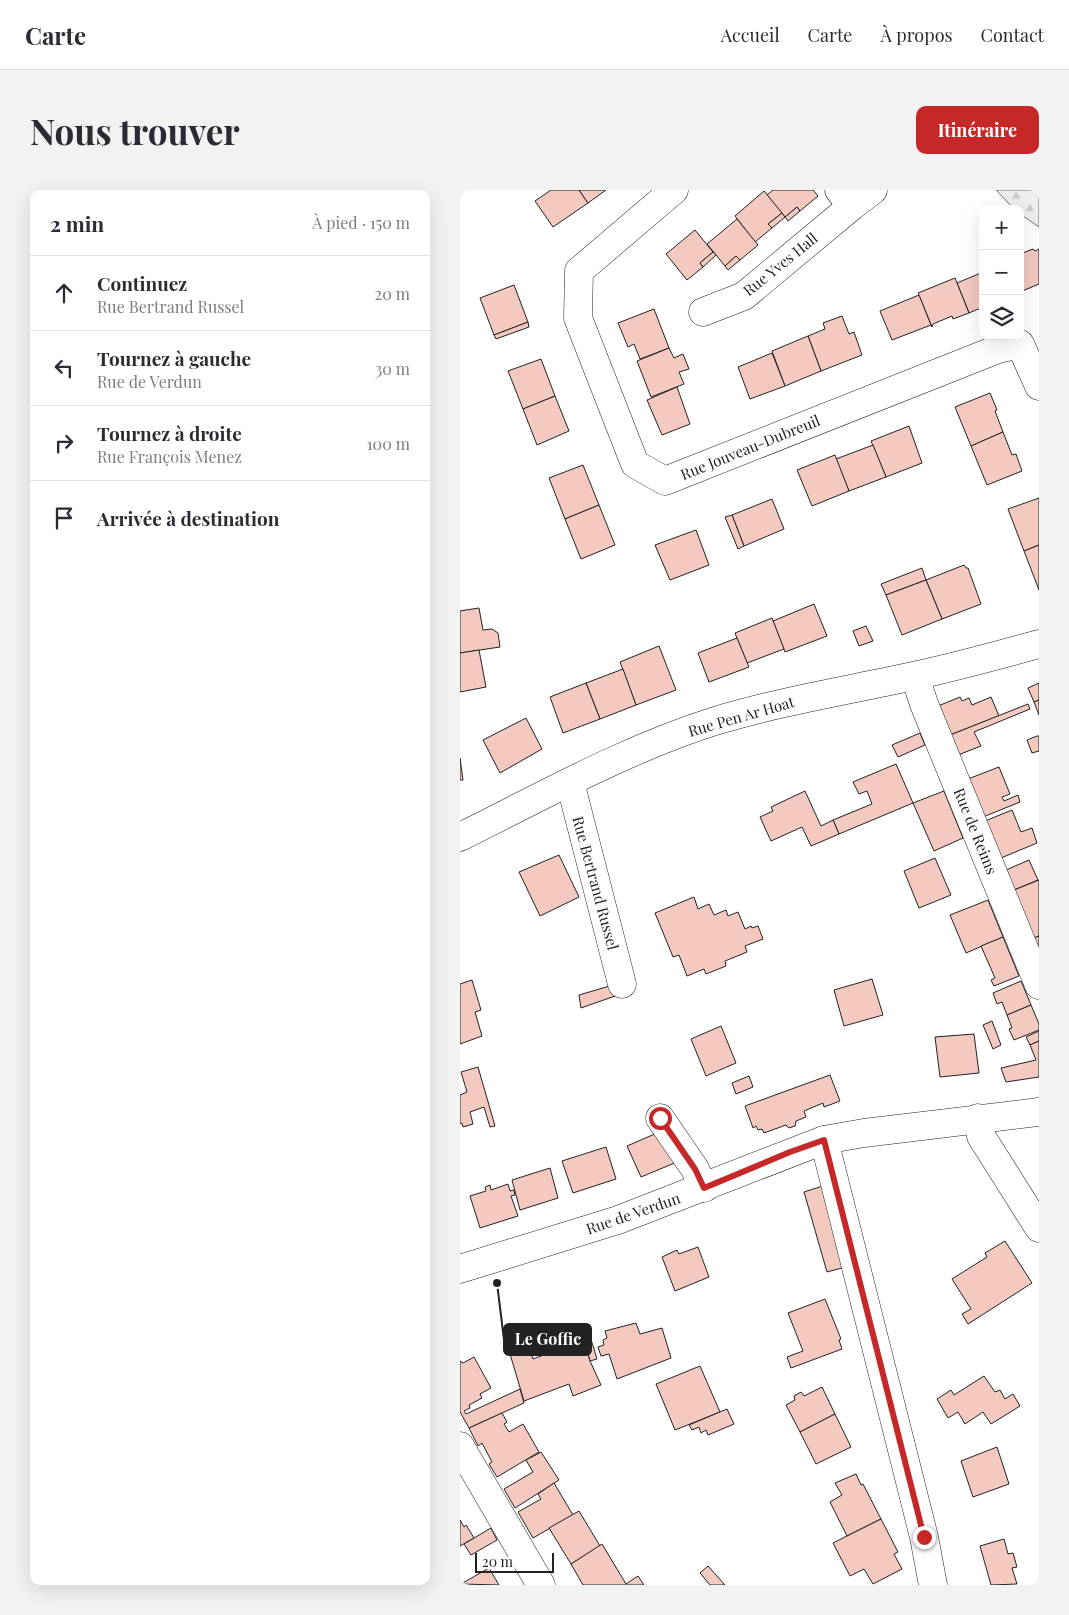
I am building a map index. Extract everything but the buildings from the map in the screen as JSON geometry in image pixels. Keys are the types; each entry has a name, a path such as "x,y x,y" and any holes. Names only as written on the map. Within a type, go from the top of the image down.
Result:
{"street":[{"name":"Rue Jouveau-Dubreuil","path":"674,190 579,271 578,318 635,464 665,481 998,349 1020,344 1039,386"},
{"name":"Rue Yves Hall","path":"703,312 744,296 854,195"},
{"name":"Rue Pen Ar Hoat","path":"460,837 631,753 716,721 799,699 915,676 1039,644"},
{"name":"Rue de Reims","path":"915,676 924,704 1039,985"},
{"name":"Rue Bertrand Russel","path":"570,782 622,984"},
{"name":"Rue de Verdun","path":"460,1269 618,1220 824,1140 978,1118 1039,1112"},
{"path":"660,1118 695,1169 704,1188"},
{"path":"978,1118 981,1136 1039,1228"},
{"path":"824,1140 924,1537 932,1585"},
{"path":"460,1446 541,1585"}],"green space":[{"path":"996,190 1039,190 1039,227 1024,217 1024,205 1010,205"}],"place":[{"name":"Le Goffic","path":"497,1283"}],"route":[{"path":"660,1118 695,1169 704,1188 824,1140 924,1537"}]}
